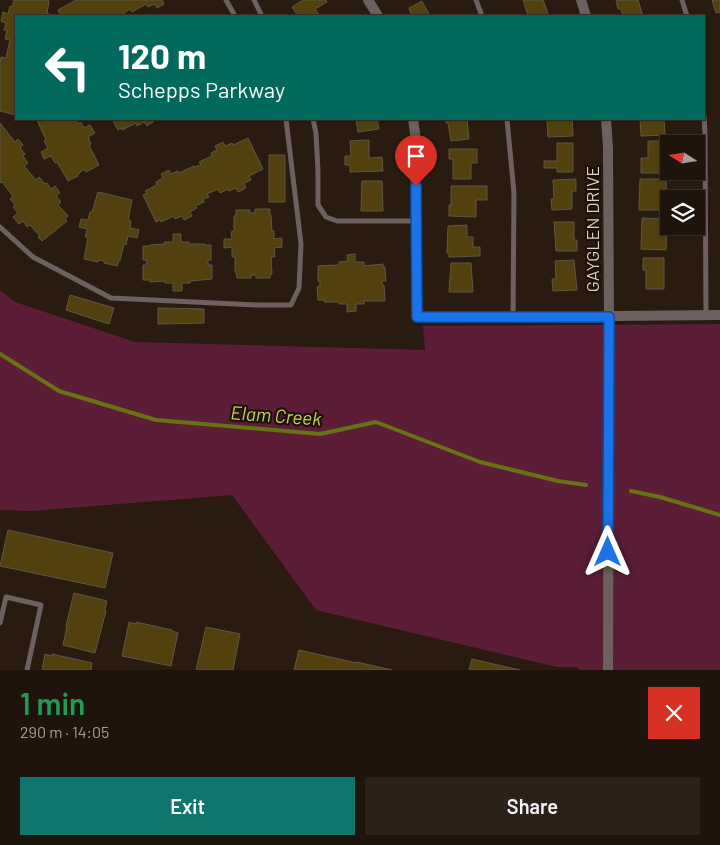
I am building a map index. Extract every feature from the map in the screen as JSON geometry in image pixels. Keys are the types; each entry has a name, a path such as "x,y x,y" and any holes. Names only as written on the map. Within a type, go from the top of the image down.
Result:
{"street":[{"path":"368,0 377,15"},
{"path":"581,0 586,15"},
{"path":"413,120 415,133 417,317 720,315"},
{"name":"GAYGLEN DRIVE","path":"606,120 608,148 609,317 608,670"}],"lane":[{"path":"226,0 234,15"},
{"path":"254,0 262,15"},
{"path":"476,0 482,15"},
{"path":"682,0 687,15"},
{"path":"0,227 33,256 111,298 291,305 299,288 301,244 286,120"},
{"path":"313,120 316,133 318,205 326,217 337,221 416,221"},
{"path":"506,120 514,193 513,317"},
{"path":"704,120 706,315"},
{"path":"0,622 6,597 41,605 27,670"}],"shaded area":[{"path":"0,290 15,302 135,342 425,350 423,326 720,324 720,670 581,670 576,667 557,667 316,610 232,495 32,511 0,510"}],"building":[{"path":"14,0 47,0 49,1 47,14 50,14 15,15 15,115 0,111 0,63 1,57 6,58 10,40 5,39 7,30 4,30 6,23 1,21 3,12 8,14 10,6 12,7"},
{"path":"76,0 162,0 164,4 157,8 155,4 148,7 146,4 132,12 130,9 124,13 125,15 60,15 58,10"},
{"path":"303,0 326,0 327,2 315,9 319,15 297,15 292,7"},
{"path":"523,0 543,0 549,15 528,15"},
{"path":"616,0 638,0 643,15 623,15 621,9 618,9"},
{"path":"712,0 720,0 720,12 716,13"},
{"path":"422,1 429,15 412,15 409,8"},
{"path":"37,120 76,120 78,124 81,122 84,128 90,125 95,133 88,137 91,144 89,145 99,165 86,172 85,169 78,176 68,181 57,162 55,163 51,156 44,159 41,152 48,148 44,141 46,140"},
{"path":"113,120 152,120 153,122 147,126 144,122 137,126 136,123 118,130"},
{"path":"356,120 377,120 379,129 358,132"},
{"path":"446,120 467,120 469,139 451,141 448,123 446,123"},
{"path":"547,120 572,120 573,136 548,137"},
{"path":"640,120 664,120 665,135 641,136"},
{"path":"0,123 15,142 18,139 23,145 20,148 25,154 23,156 28,163 24,166 36,180 39,177 51,189 55,186 60,193 56,196 61,202 58,205 68,216 65,219 67,221 42,241 30,225 27,227 23,221 19,224 13,217 18,213 10,199 13,196 2,182 0,183"},
{"path":"248,138 263,169 249,176 251,180 244,183 246,188 238,192 236,188 229,191 228,189 220,193 218,189 207,194 209,197 203,199 204,202 195,206 197,208 190,212 192,216 184,220 182,216 175,219 174,216 161,222 160,220 156,222 143,195 147,193 145,191 157,185 156,182 163,178 161,174 169,170 171,174 178,171 179,173 201,165 199,162 212,156 211,153 217,150 215,146 223,142 225,146 232,143 233,145"},
{"path":"369,140 369,158 382,157 383,171 350,172 350,165 345,165 345,156 351,156 350,141"},
{"path":"648,141 660,141 660,173 641,173 641,158 648,158"},
{"path":"557,143 573,143 573,172 557,172 557,168 544,168 544,161 557,161"},
{"path":"449,149 477,149 477,163 471,163 471,179 453,179 453,159 449,159"},
{"path":"269,155 285,155 285,202 269,202"},
{"path":"576,179 576,191 572,191 572,209 552,210 551,199 554,199 553,180"},
{"path":"640,179 666,180 666,190 660,190 660,210 639,210"},
{"path":"362,181 382,181 383,211 361,211"},
{"path":"451,186 487,186 487,200 476,200 476,217 449,216"},
{"path":"98,192 132,200 128,220 131,221 130,228 139,230 137,238 128,236 117,266 104,263 104,261 98,260 98,262 84,259 88,237 85,237 87,229 79,227 81,219 88,220"},
{"path":"255,209 270,209 274,239 282,238 282,247 274,248 275,257 271,257 272,274 270,278 256,278 256,275 251,275 251,278 237,278 235,257 232,257 232,247 224,248 224,239 232,239 231,232 234,231 236,210 250,210 250,213 255,213"},
{"path":"642,218 660,219 660,235 666,235 666,250 641,249"},
{"path":"554,222 574,222 574,240 577,240 577,251 556,251"},
{"path":"467,225 467,237 473,237 473,247 480,247 480,256 449,257 449,253 447,253 448,226"},
{"path":"173,234 181,234 181,242 211,245 211,260 208,260 208,265 212,265 212,279 182,283 182,291 173,291 173,283 143,280 143,265 146,265 147,260 143,260 143,246 173,242"},
{"path":"355,254 355,262 364,262 364,266 383,264 383,267 385,267 386,281 382,281 382,285 384,285 385,301 364,301 364,304 356,304 356,311 347,312 347,304 318,300 317,287 320,286 320,281 318,281 318,266 339,265 339,262 348,261 347,255"},
{"path":"643,258 664,258 664,289 646,289 646,270 643,270"},
{"path":"574,260 577,290 553,291 552,279 556,279 555,261"},
{"path":"451,263 471,263 473,292 449,292"},
{"path":"70,295 114,308 109,324 66,310"},
{"path":"158,308 204,309 204,323 158,324"},
{"path":"8,530 113,553 105,588 0,566"},
{"path":"74,593 107,601 95,653 63,645"},
{"path":"129,622 172,630 178,633 171,666 122,656"},
{"path":"206,627 240,634 233,670 196,670"},
{"path":"299,650 357,663 392,670 294,670"},
{"path":"45,654 92,663 91,670 42,670"},
{"path":"472,659 520,670 469,670"}],"waterway":[{"name":"Elam Creek","path":"0,354 59,391 156,420 320,434 376,422 480,462 558,481 586,485"},
{"name":"Elam Creek","path":"631,491 660,497 720,515"}],"route":[{"path":"416,186 417,317 609,317 608,552"}]}
